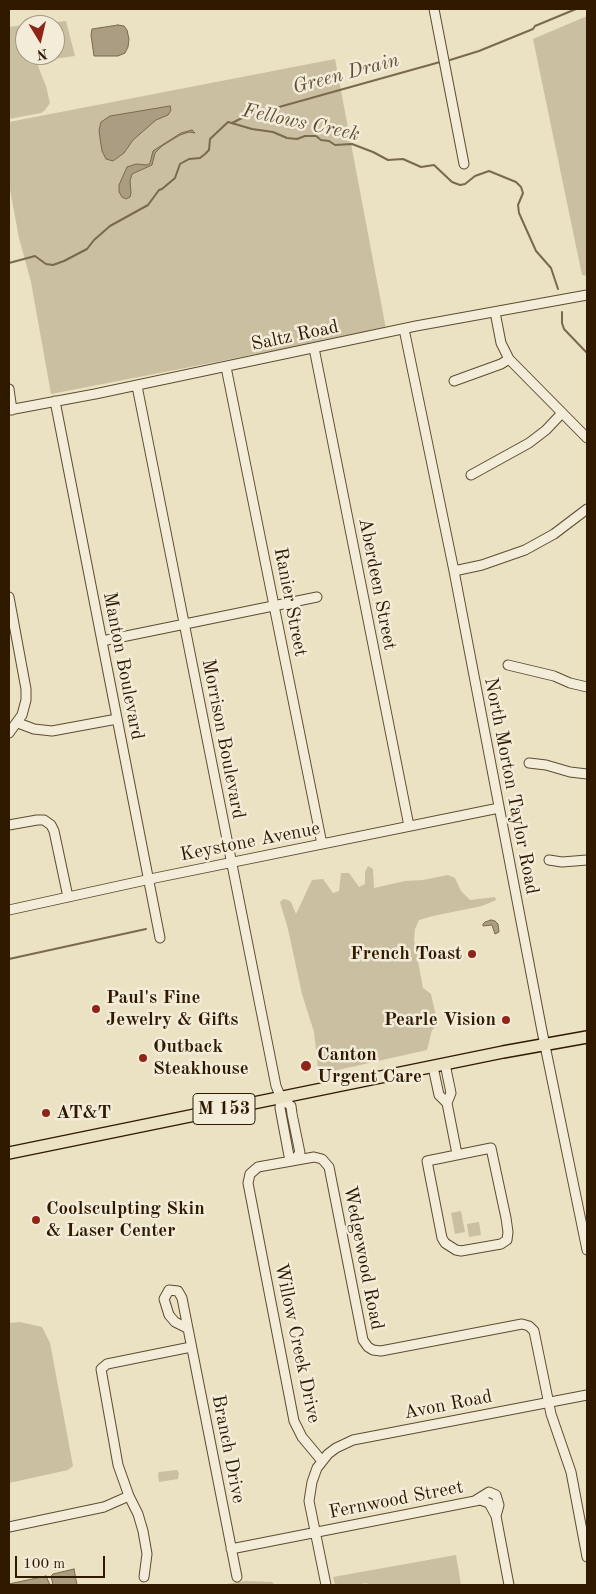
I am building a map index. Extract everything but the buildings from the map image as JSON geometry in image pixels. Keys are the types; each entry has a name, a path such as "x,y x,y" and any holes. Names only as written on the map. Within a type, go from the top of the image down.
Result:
{"main road":[{"name":"M 153","path":"9,1154 445,1064 587,1037"}],"street":[{"path":"434,9 464,164"},
{"name":"Saltz Road","path":"10,410 137,386 404,329 587,295"},
{"path":"495,312 501,343 509,359 587,438"},
{"name":"North Morton Taylor Road","path":"404,329 454,571 545,1044 587,1250"},
{"name":"Aberdeen Street","path":"314,348 409,826"},
{"path":"454,381 501,364 509,359"},
{"name":"Ranier Street","path":"226,367 322,844"},
{"name":"Morrison Boulevard","path":"137,386 276,1086 281,1098"},
{"path":"9,389 10,410"},
{"name":"Manton Boulevard","path":"55,401 160,938"},
{"path":"471,475 529,443 546,430 562,413"},
{"path":"454,571 482,565 525,550 554,534 587,509"},
{"path":"102,641 318,597"},
{"path":"9,600 26,689 24,708 18,723 9,733"},
{"path":"508,665 554,676 570,683 587,687"},
{"path":"18,723 34,729 52,731 117,719"},
{"path":"529,763 587,774"},
{"name":"Keystone Avenue","path":"9,910 148,879 499,808"},
{"path":"9,825 37,820 44,820 51,825 54,831 68,897"},
{"path":"549,860 562,862 587,860"},
{"path":"445,1064 451,1093 447,1103 457,1154"},
{"path":"433,1067 439,1095 447,1103"},
{"path":"281,1098 280,1108 289,1156 294,1160"},
{"path":"491,1148 508,1232 507,1240 503,1243 461,1251 445,1243 442,1238 427,1161 457,1154 491,1148"},
{"name":"Wedgewood Road","path":"294,1160 319,1157 329,1167 363,1340 368,1347 381,1351 513,1325 526,1324 532,1328 535,1333 554,1425 571,1472 587,1557"},
{"name":"Willow Creek Drive","path":"294,1160 256,1168 250,1174 248,1183 294,1421 302,1437 322,1461"},
{"name":"Branch Drive","path":"187,1328 237,1577"},
{"path":"144,1577 147,1558 146,1546 141,1522 118,1465 102,1369 107,1364 191,1347"},
{"name":"Avon Road","path":"322,1461 336,1448 353,1440 587,1395"},
{"path":"322,1461 312,1482 309,1501 326,1585"},
{"path":"9,1527 104,1508 130,1496"},
{"name":"Fernwood Street","path":"231,1549 476,1500 489,1503 496,1516 509,1585"}],"shaded area":[{"path":"587,16 587,276 582,275 533,39"},
{"path":"66,21 75,56 65,57"},
{"path":"118,25 124,26 127,30 129,39 125,53 118,56 94,56 92,29"},
{"path":"15,26 15,65 38,65 50,103 41,113 9,119 9,27"},
{"path":"335,59 386,329 51,394 31,282 19,238 9,184 9,122"},
{"path":"170,106 171,110 168,115 156,120 133,140 124,153 113,161 106,159 102,151 100,138 101,122 110,116"},
{"path":"192,130 195,133 189,132 180,135 162,146 155,153 152,165 132,174 130,197 126,199 122,197 119,192 119,185 127,167 136,164 147,165 150,163 153,151 181,133"},
{"path":"368,866 373,869 374,888 405,881 448,875 455,878 461,891 470,900 495,897 496,900 482,906 419,920 415,929 414,940 423,988 431,994 438,1025 432,1030 427,1050 329,1072 318,1068 314,1032 302,994 288,929 280,902 283,899 291,902 296,914 312,880 323,879 333,893 339,891 341,873 349,873 359,887 365,884 365,872"},
{"path":"491,920 498,924 499,932 495,934 492,925 483,926 485,922"},
{"path":"461,1211 465,1232 455,1234 451,1213"},
{"path":"479,1222 481,1235 469,1237 467,1224"},
{"path":"20,1322 42,1327 50,1343 73,1466 68,1470 9,1483 9,1323"},
{"path":"177,1470 179,1473 178,1479 159,1482 159,1472"},
{"path":"456,1555 461,1585 368,1585 367,1583 335,1585 333,1577"},
{"path":"74,1569 77,1585 53,1585 51,1576 53,1574"},
{"path":"46,1576 50,1585 9,1585 9,1584"},
{"path":"245,1581 272,1582 275,1585 221,1585"}],"waterway":[{"name":"Green Drain","path":"450,60 479,51 576,9"},
{"name":"Green Drain","path":"232,123 242,118 279,107 440,62"},
{"name":"Fellows Creek","path":"9,263 35,256 46,264 53,265 87,249 110,226 148,205 159,190 175,178 180,164 189,159 200,158 205,154 209,150 210,139 228,122 252,129 273,132 287,138 297,139 305,136 316,136 335,145 352,144 388,160 403,159 421,167 434,165 452,182 460,185 465,184 475,176 489,171 516,182 521,187 523,193 518,205 519,213 536,251 551,268 558,289"},
{"name":"Fellows Creek","path":"562,312 564,329 587,353"},
{"path":"9,959 146,929"}],"place":[{"name":"French Toast","path":"472,954"},
{"name":"Paul's Fine Jewelry & Gifts","path":"96,1009"},
{"name":"Pearle Vision","path":"506,1020"},
{"name":"Outback Steakhouse","path":"143,1058"},
{"name":"Canton Urgent Care","path":"306,1066"},
{"name":"AT&T","path":"46,1113"},
{"name":"Coolsculpting Skin & Laser Center","path":"36,1220"}]}
